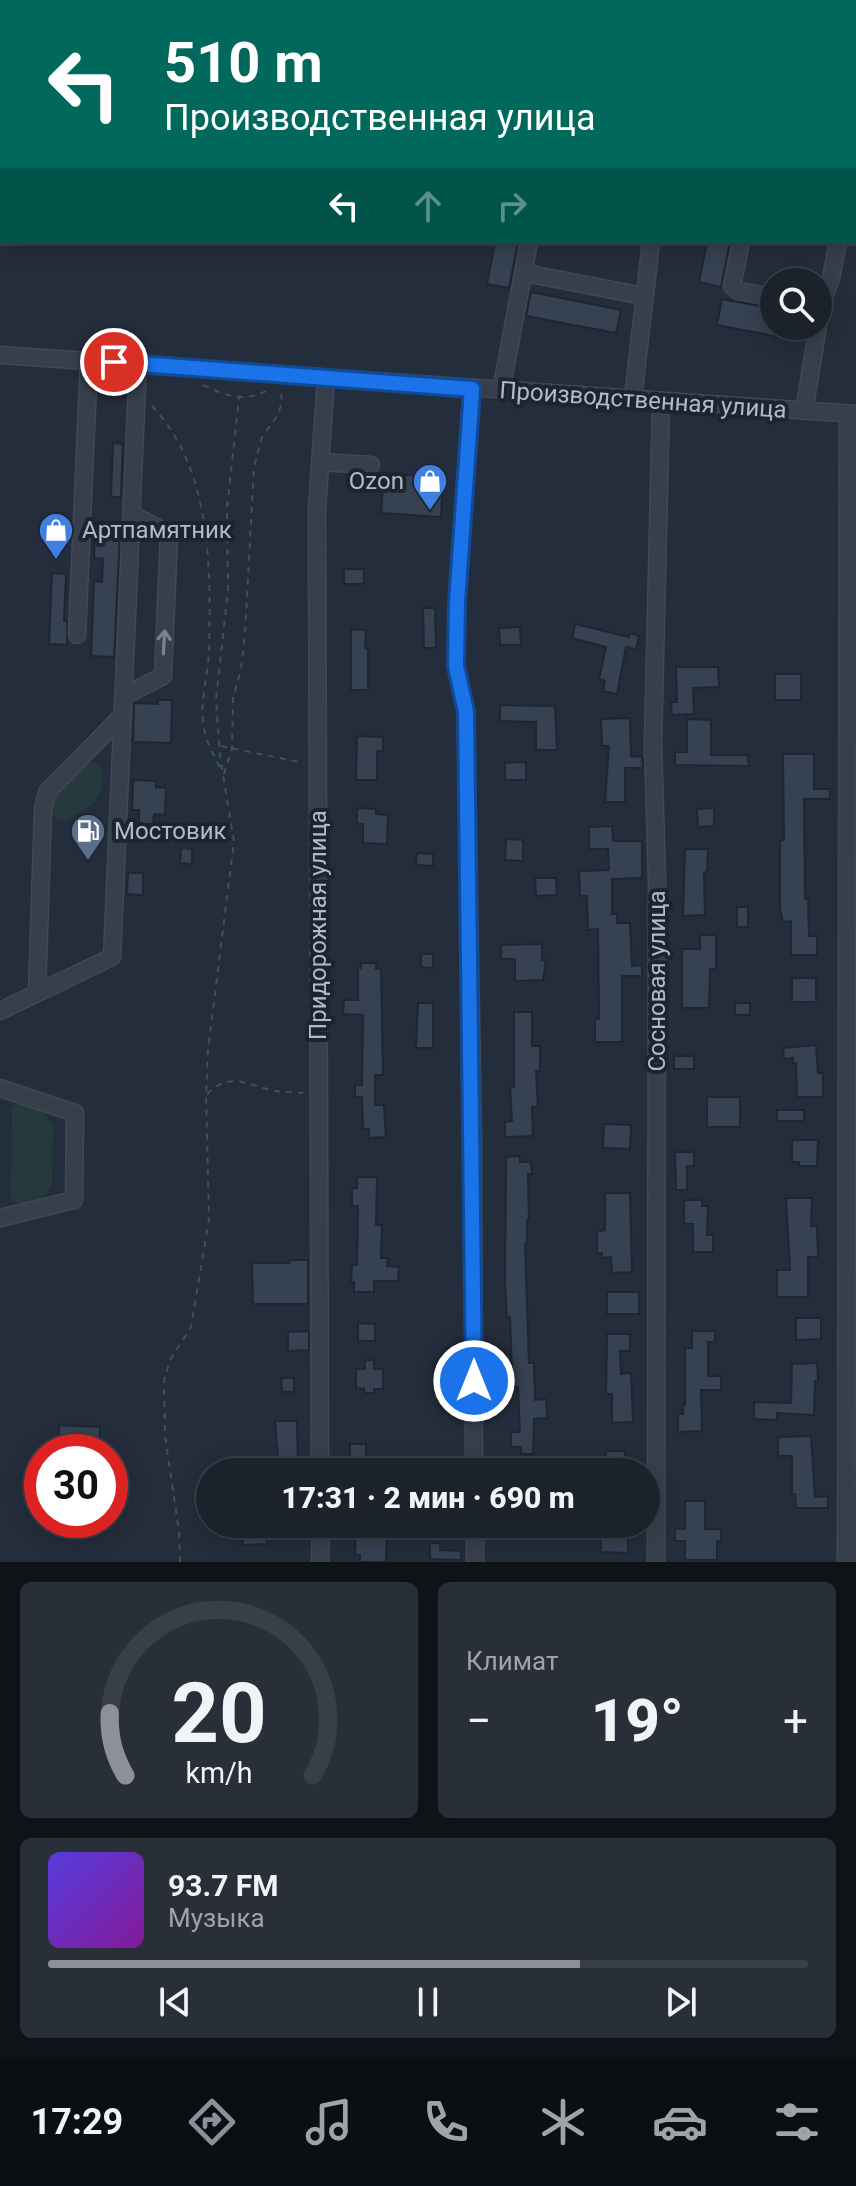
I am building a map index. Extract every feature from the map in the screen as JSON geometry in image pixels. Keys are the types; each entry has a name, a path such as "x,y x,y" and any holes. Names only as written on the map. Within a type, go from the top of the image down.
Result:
{"street":[{"path":"501,391 529,244"},
{"path":"633,398 651,244"},
{"path":"741,244 732,286 738,291 760,295"},
{"path":"832,273 838,244"},
{"path":"525,273 643,296"},
{"path":"804,411 815,340"},
{"name":"Производственная улица","path":"0,355 852,414"},
{"path":"77,635 89,360"},
{"path":"0,1011 112,957 138,363"},
{"name":"Придорожная улица","path":"320,1458 317,509 326,378"},
{"path":"472,389 459,466 456,666 466,712 474,1458"},
{"name":"Сосновая улица","path":"656,1562 657,881 653,743 661,401"},
{"path":"846,1562 852,414"},
{"path":"320,462 371,465"},
{"path":"124,696 163,676 168,566 169,534 132,514"},
{"path":"37,993 43,810 47,792 123,715"},
{"path":"0,1088 75,1113 74,1200 0,1218"},
{"path":"320,1562 321,1538"},
{"path":"475,1538 475,1562"}],"path":[{"path":"223,775 232,749 233,699 241,669 245,633 254,467 262,437 282,403 280,381"},
{"path":"137,390 168,423 187,457 201,505 209,605 209,655 203,701 205,735 223,775"},
{"path":"180,1562 179,1532 165,1436 164,1381 170,1360 191,1327 209,1219 208,1050 234,864 232,815 219,746 216,699 228,590 227,508 239,398"},
{"path":"219,746 317,766"},
{"path":"206,1095 217,1084 243,1081 275,1091 318,1095"}],"shaded area":[{"path":"88,761 102,769 99,795 89,807 66,821 55,818 50,801"},
{"path":"19,1102 41,1111 53,1124 52,1184 42,1198 27,1204 11,1198 12,1107"}],"building":[{"path":"495,244 518,244 509,288 487,284"},
{"path":"707,244 730,244 721,287 699,282"},
{"path":"531,292 621,310 616,333 526,316"},
{"path":"722,299 760,306 760,333 717,325"},
{"path":"113,443 123,444 121,497 111,497"},
{"path":"384,474 443,477 441,517 381,513"},
{"path":"95,532 120,533 114,657 91,656 94,581 102,582 103,559 94,558"},
{"path":"344,569 364,569 364,584 344,584"},
{"path":"52,573 66,574 64,621 67,621 67,645 49,644"},
{"path":"423,608 435,608 436,648 424,648"},
{"path":"575,624 629,637 630,633 639,636 636,649 626,647 617,694 603,691 605,681 599,679 606,647 572,638"},
{"path":"520,627 521,645 500,645 499,628"},
{"path":"351,629 366,630 368,690 351,690"},
{"path":"676,667 718,667 719,687 693,688 694,714 672,715 671,702 677,702"},
{"path":"775,674 801,674 801,700 775,700"},
{"path":"158,700 172,700 171,743 133,742 134,703 158,704"},
{"path":"500,705 555,706 557,750 536,750 536,722 500,721"},
{"path":"630,718 631,756 642,757 643,768 625,768 625,802 605,802 609,746 602,746 601,719"},
{"path":"687,719 711,720 711,755 748,755 749,766 675,765 675,752 687,752"},
{"path":"357,736 383,737 383,751 377,751 377,780 356,780"},
{"path":"783,754 814,754 814,789 830,789 830,799 804,799 805,899 808,899 809,936 817,936 817,955 791,955 791,921 783,922 780,908 780,840 784,840"},
{"path":"526,762 526,780 505,780 505,763"},
{"path":"133,780 156,781 156,787 166,788 165,815 154,814 153,824 139,824 139,810 132,810"},
{"path":"357,808 376,809 376,814 388,815 387,844 363,843 363,824 357,824"},
{"path":"714,808 714,826 698,827 697,809"},
{"path":"612,826 613,841 642,841 642,878 612,879 612,914 617,914 617,923 630,923 632,966 642,965 642,976 622,976 622,1042 595,1042 595,1019 599,1019 598,929 588,930 587,896 580,896 579,871 609,870 608,849 589,849 589,827"},
{"path":"506,839 523,840 523,861 505,860"},
{"path":"181,848 192,849 192,864 180,863"},
{"path":"685,849 708,849 707,872 704,872 705,915 683,916"},
{"path":"417,853 433,854 433,866 416,865"},
{"path":"128,873 143,873 143,895 127,894"},
{"path":"535,878 556,878 557,895 536,896"},
{"path":"737,907 748,907 748,927 737,927"},
{"path":"700,935 716,935 716,969 710,969 709,1008 682,1008 682,949 700,949"},
{"path":"542,944 542,960 546,960 543,980 515,981 515,959 501,959 501,945"},
{"path":"421,954 433,954 433,968 421,967"},
{"path":"361,963 376,963 376,969 381,969 383,1075 375,1075 375,1105 384,1105 386,1137 369,1138 369,1129 363,1129 362,1097 355,1097 355,1085 362,1085 363,1015 343,1014 344,1000 358,1000 358,968 361,968"},
{"path":"792,978 816,978 816,1002 792,1002"},
{"path":"418,1003 433,1003 433,1048 416,1048"},
{"path":"735,1003 750,1003 750,1015 735,1015"},
{"path":"514,1012 532,1012 532,1046 540,1046 540,1071 536,1071 538,1107 532,1107 533,1136 505,1137 505,1122 512,1121 510,1088 514,1087"},
{"path":"816,1045 818,1073 823,1073 823,1097 797,1097 796,1063 793,1063 793,1058 784,1059 783,1048"},
{"path":"674,1056 694,1056 694,1069 674,1069"},
{"path":"707,1097 740,1097 740,1127 707,1127"},
{"path":"777,1110 804,1110 804,1121 777,1121"},
{"path":"604,1124 631,1125 630,1149 603,1148"},
{"path":"792,1140 818,1140 817,1166 799,1166 799,1162 792,1162"},
{"path":"675,1152 694,1152 694,1166 687,1166 687,1190 676,1190"},
{"path":"520,1156 520,1162 531,1162 532,1174 528,1174 529,1220 525,1244 529,1363 534,1363 535,1400 546,1399 547,1418 534,1419 533,1454 521,1454 521,1447 511,1447 511,1432 520,1432 518,1387 505,1388 505,1371 512,1371 505,1285 506,1157"},
{"path":"357,1177 377,1177 376,1225 382,1225 381,1258 388,1258 387,1266 399,1267 398,1281 374,1281 374,1292 354,1292 354,1282 351,1282 352,1265 357,1265 358,1206 352,1206 352,1188 357,1188"},
{"path":"605,1193 630,1193 632,1272 612,1273 611,1257 602,1258 602,1253 597,1253 597,1232 605,1230"},
{"path":"786,1198 812,1198 811,1226 817,1226 818,1257 808,1257 808,1297 777,1297 777,1270 790,1270"},
{"path":"684,1200 702,1200 702,1206 708,1206 707,1235 713,1235 713,1252 693,1252 693,1224 684,1224"},
{"path":"290,1260 308,1260 308,1304 253,1304 252,1263 290,1263"},
{"path":"607,1292 639,1292 639,1314 607,1314"},
{"path":"796,1318 821,1318 821,1339 796,1340"},
{"path":"358,1323 375,1324 375,1341 358,1341"},
{"path":"309,1331 309,1350 288,1351 288,1332"},
{"path":"692,1331 715,1331 715,1342 708,1342 708,1376 721,1376 721,1390 701,1390 702,1431 678,1432 678,1414 683,1414 685,1405 685,1348 692,1348"},
{"path":"607,1334 630,1334 630,1351 620,1351 621,1374 631,1373 633,1422 612,1423 612,1394 606,1394"},
{"path":"365,1360 374,1360 374,1369 383,1369 383,1389 374,1389 374,1393 364,1393 364,1389 356,1388 356,1369 365,1369"},
{"path":"817,1363 814,1415 777,1413 777,1420 754,1419 754,1402 791,1403 792,1364"},
{"path":"281,1378 294,1378 294,1392 282,1392"},
{"path":"275,1421 297,1421 298,1458 278,1458"},
{"path":"59,1425 100,1427 100,1434 59,1434"},
{"path":"811,1436 815,1497 828,1496 828,1508 796,1508 795,1494 792,1494 792,1456 778,1456 778,1437"},
{"path":"350,1444 366,1444 366,1458 350,1458"},
{"path":"606,1451 625,1451 625,1458 606,1458"},
{"path":"685,1501 705,1501 705,1529 721,1529 721,1541 717,1541 717,1560 685,1560 685,1541 675,1541 675,1529 685,1529"},
{"path":"242,1538 267,1538 267,1544 243,1545"},
{"path":"356,1538 387,1538 386,1562 360,1562 360,1555 355,1555"},
{"path":"601,1538 628,1538 628,1553 601,1552"},
{"path":"430,1543 440,1543 440,1550 461,1551 461,1560 430,1559"}],"place":[{"name":"Ozon","path":"430,512"},
{"name":"Артпамятник","path":"56,561"},
{"name":"Мостовик","path":"88,862"}],"route":[{"path":"114,362 472,389 457,602 456,666 466,712 474,1381"}]}
